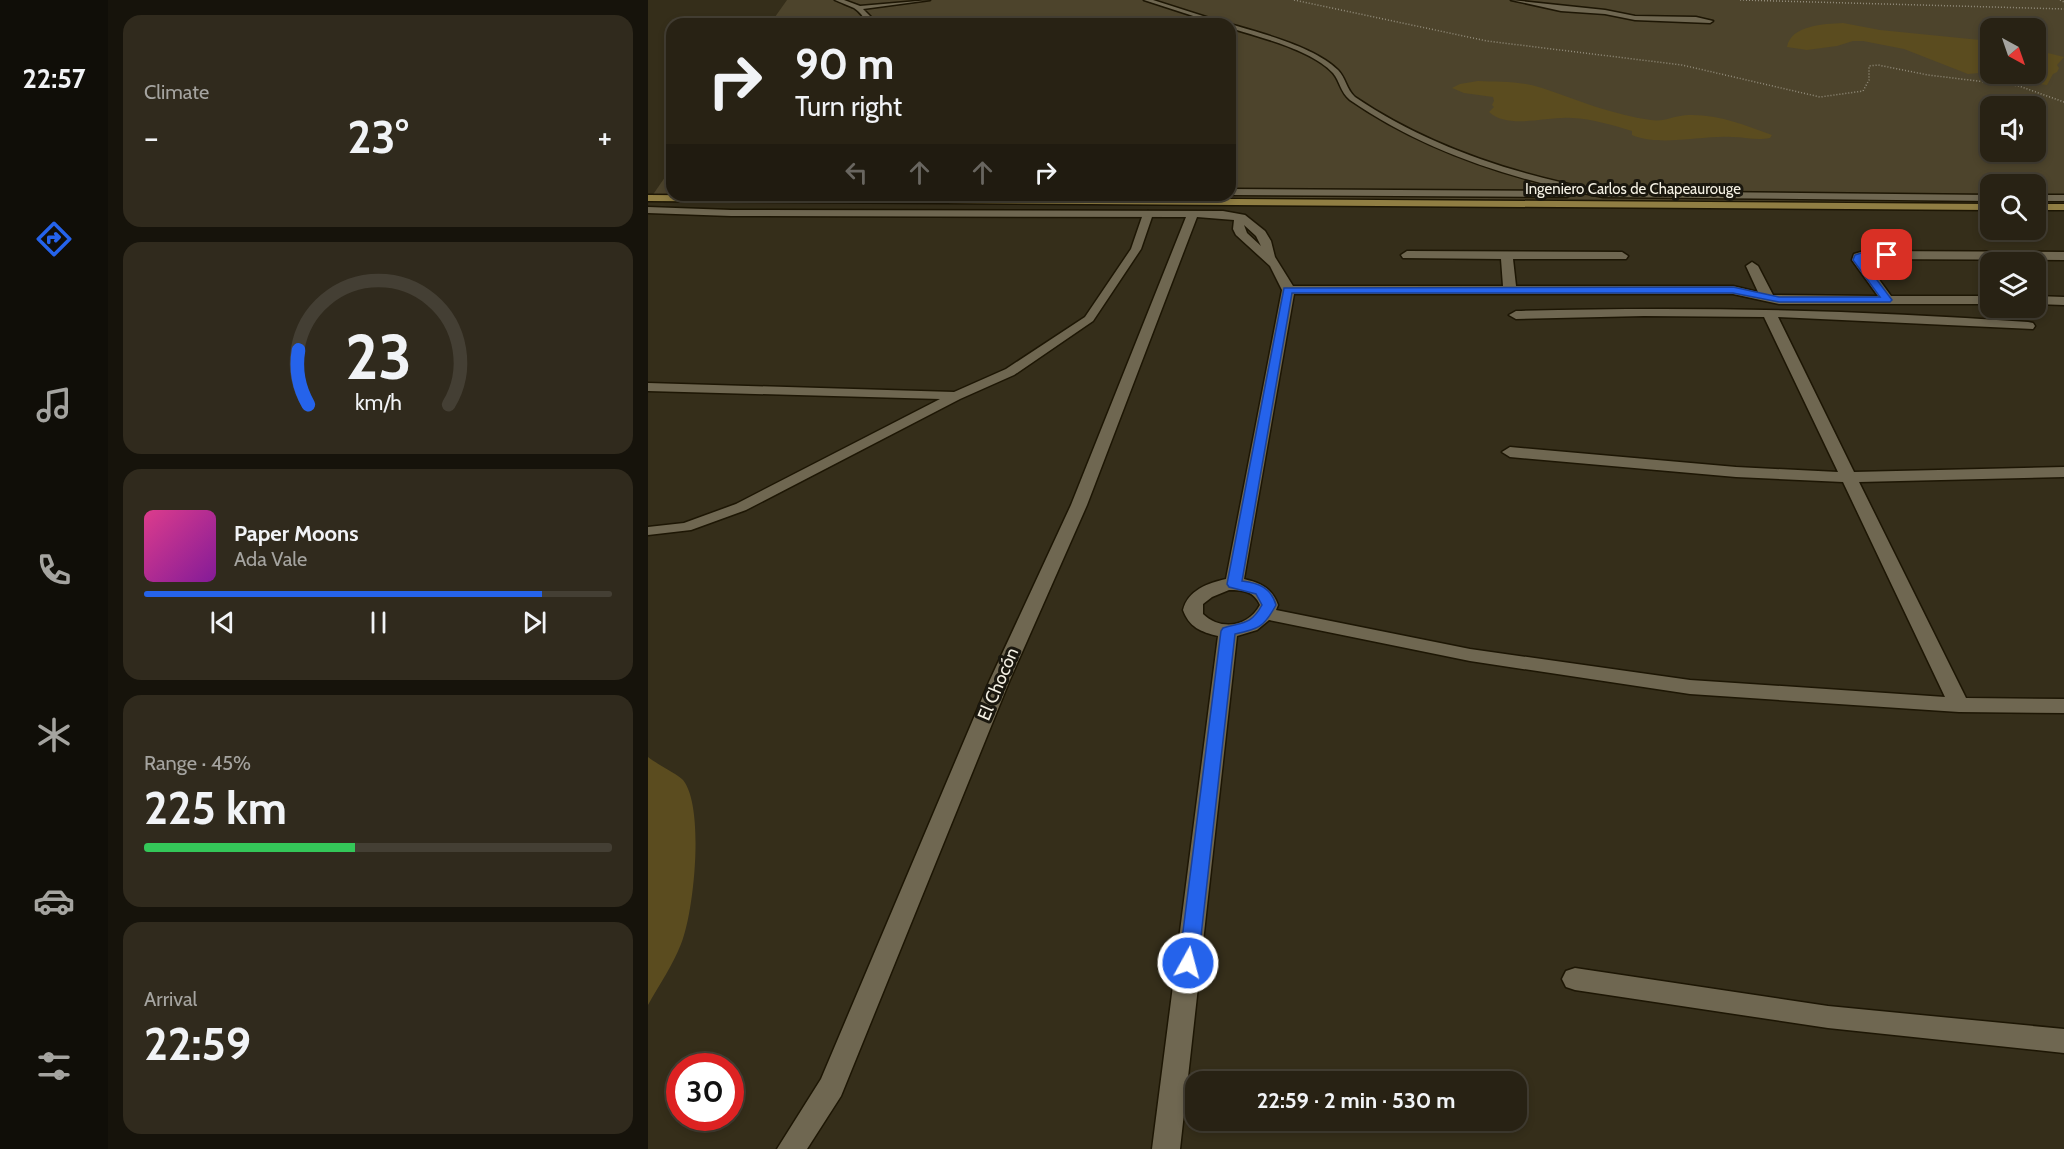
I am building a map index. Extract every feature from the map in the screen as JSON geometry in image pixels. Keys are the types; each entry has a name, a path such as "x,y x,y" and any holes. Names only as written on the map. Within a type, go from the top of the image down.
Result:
{"street":[{"name":"Ingeniero Carlos de Chapeaurouge","path":"648,198 666,198"},
{"name":"Ingeniero Carlos de Chapeaurouge","path":"1118,201 1980,207"},
{"path":"2046,207 2064,207"},
{"path":"648,210 731,213 1198,213 1241,217 1237,222 1237,228 1256,250 1269,258 1278,268 1288,290 1234,584"},
{"name":"El Chocón","path":"791,1149 831,1087 999,682 1079,505 1198,213"},
{"path":"1407,255 1622,256"},
{"path":"1887,300 1858,257 1864,255 2064,256"},
{"path":"1507,256 1510,291"},
{"path":"1752,266 1848,477 1959,705"},
{"path":"1288,290 1733,290 1768,305 2028,326"},
{"path":"1516,315 1692,311 1887,300 1980,300"},
{"path":"2046,300 2064,301"},
{"path":"1510,452 1736,472 1848,477 2064,472"},
{"path":"1234,584 1252,586 1267,597 1269,605 1266,614 1252,626 1228,631 1203,625 1193,612 1193,604 1206,590 1217,586 1234,584"},
{"path":"1266,614 1470,655 1690,687 1959,705 2064,705"},
{"path":"1166,1149 1228,631"},
{"path":"1575,979 1795,1013 2064,1041"}],"lane":[{"path":"838,0 859,8 927,0"},
{"path":"1147,0 1206,18"},
{"path":"1514,0 1561,9 1605,12 1635,18 1696,18 1710,21"},
{"path":"859,8 866,18"},
{"path":"1236,28 1278,42 1331,68 1340,78 1348,95 1387,120 1426,139 1526,177 1603,194"},
{"path":"1518,194 1526,186 1526,177"},
{"path":"1236,192 1980,198"},
{"path":"2046,198 2064,198"},
{"path":"648,531 660,532 686,527 741,507 956,396 1010,372 1089,319 1136,249 1148,214"},
{"path":"648,387 956,396"}],"path":[{"path":"1294,0 1487,41 1682,64 1820,97 1863,91 1869,80 1869,66 1878,65 1928,75 2019,86 2064,102"},
{"path":"1740,0 2064,9"},
{"path":"2060,0 2064,2"}],"shaded area":[{"path":"787,0 2064,0 2064,203 2046,203 2046,174 1980,174 1980,203 1236,199 1236,18 774,18"},
{"path":"1843,23 1880,30 1980,40 1980,73 1968,74 1904,49 1863,41 1807,50 1787,47 1795,34 1818,25"},
{"path":"2046,52 2064,57 2057,65 2059,68 2057,72 2053,74 2047,85 2040,84 2046,84"},
{"path":"1478,81 1526,84 1637,118 1665,120 1688,115 1710,116 1772,135 1770,138 1760,139 1720,137 1655,140 1632,135 1632,131 1587,120 1562,118 1507,120 1489,112 1494,107 1493,97 1464,93 1452,88"},
{"path":"666,176 666,196 652,196"},
{"path":"648,757 683,780 690,794 694,813 695,860 686,929 674,960 648,1005"}],"route":[{"path":"1188,963 1228,631 1252,626 1266,614 1269,605 1267,597 1261,591 1252,586 1234,584 1288,290 1733,290 1779,300 1887,300 1858,260 1858,257 1864,255 1887,255"}]}
